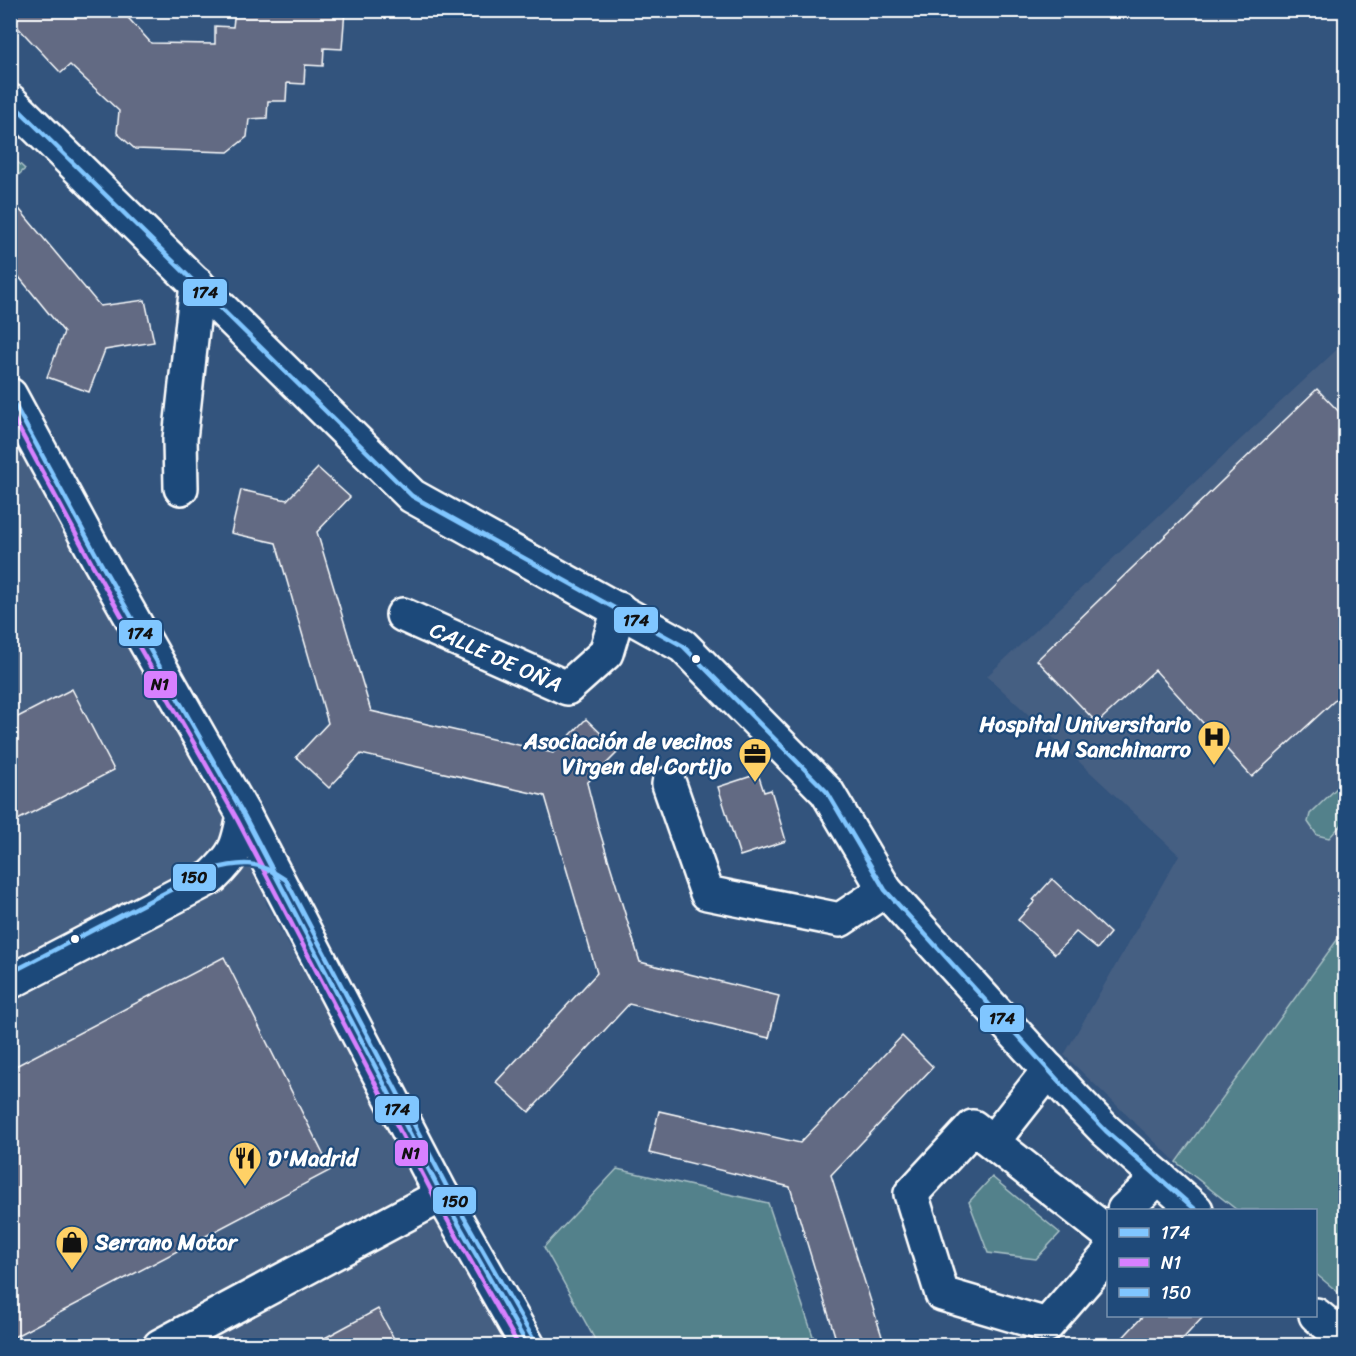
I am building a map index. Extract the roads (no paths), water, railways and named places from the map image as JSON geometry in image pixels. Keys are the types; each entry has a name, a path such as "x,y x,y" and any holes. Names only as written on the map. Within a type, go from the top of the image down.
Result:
{"street":[{"path":"10,101 412,496 683,646 828,792 885,890 1106,1131 1195,1209"},
{"path":"181,488 180,439 197,284"},
{"path":"10,395 99,560 244,815 442,1195 528,1346"},
{"name":"CALLE DE OÑA","path":"403,615 567,688 606,653 618,609"},
{"path":"669,784 707,893 840,920 885,890"},
{"path":"212,877 231,859 244,815"},
{"path":"10,982 212,877 241,869 263,873 282,886"},
{"path":"993,1141 1049,1070"},
{"path":"1107,1227 973,1127 911,1194 942,1294 1047,1325 1107,1236"},
{"path":"1130,1209 1159,1177"},
{"path":"160,1346 442,1195"},
{"path":"1317,1316 1346,1340"}],"place":[{"name":"Hospital Universitario HM Sanchinarro","path":"1214,766"},
{"name":"Asociación de vecinos Virgen del Cortijo","path":"755,783"},
{"name":"D'Madrid","path":"245,1187"},
{"name":"Serrano Motor","path":"72,1271"}]}
